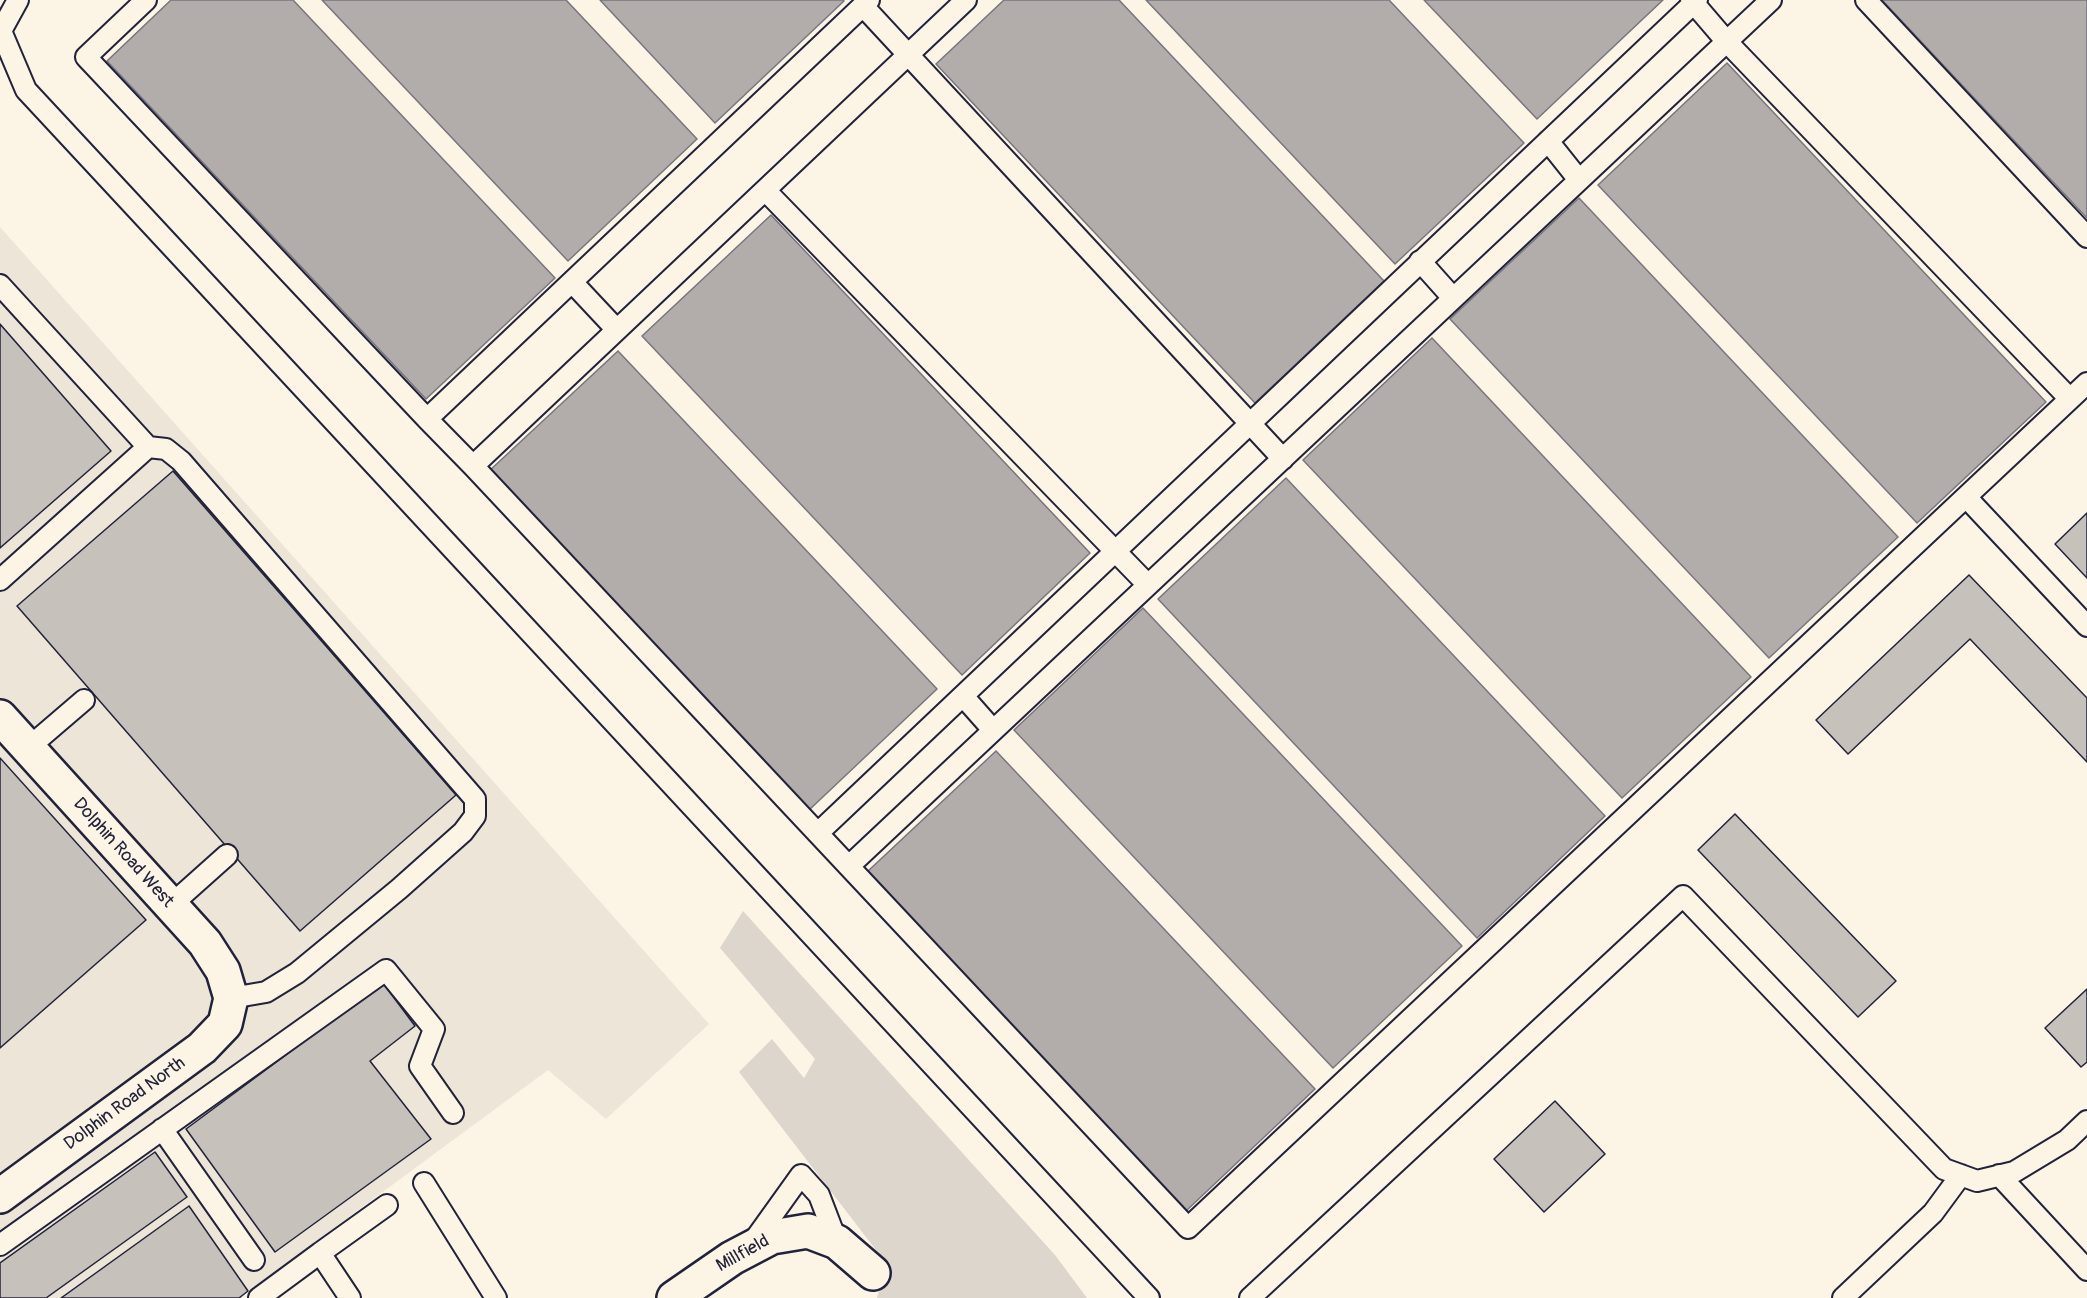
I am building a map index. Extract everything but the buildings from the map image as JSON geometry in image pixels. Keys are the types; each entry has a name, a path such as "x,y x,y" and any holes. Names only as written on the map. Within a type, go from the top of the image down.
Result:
{"street":[{"name":"Dolphin Road West","path":"0,717 205,943 223,971 231,998"},
{"name":"Dolphin Road North","path":"0,1196 202,1048 225,1024 231,998"},
{"name":"Millfield","path":"676,1297 748,1249 772,1237 808,1231 837,1242 873,1273"}],"lane":[{"path":"18,0 1,31 26,90 1149,1298"},
{"path":"146,0 86,57 1188,1228 2087,383"},
{"path":"473,466 966,0"},
{"path":"849,866 1771,0"},
{"path":"1866,0 2087,237"},
{"path":"818,833 1694,1 1727,42 2070,399"},
{"path":"427,419 866,3 909,54 1283,459"},
{"path":"1548,141 1579,180"},
{"path":"765,190 1148,585"},
{"path":"1420,261 1453,298"},
{"path":"572,282 617,330"},
{"path":"0,285 148,447 166,449 181,461 475,799 475,816 463,832 399,889 297,973 266,992 231,998"},
{"path":"0,580 148,447"},
{"path":"1966,497 2087,626"},
{"path":"963,696 993,730"},
{"path":"28,748 84,700"},
{"path":"171,905 227,855"},
{"path":"1250,1298 1683,896 1944,1169 1977,1182 2014,1172 2067,1140 2087,1121"},
{"path":"0,1245 386,970 434,1029 420,1066 453,1113"},
{"path":"162,1129 254,1260"},
{"path":"748,1249 801,1175 819,1195 837,1242"},
{"path":"1843,1298 1933,1213 1961,1175"},
{"path":"1999,1175 2087,1270"},
{"path":"424,1183 496,1298"},
{"path":"259,1298 387,1205"},
{"path":"320,1253 350,1298"}],"shaded area":[{"path":"171,0 293,0 555,278 426,399 107,61"},
{"path":"322,0 566,0 697,139 568,261"},
{"path":"600,0 843,0 844,1 715,123"},
{"path":"1004,0 1119,0 1384,281 1255,403 936,64"},
{"path":"1146,0 1389,0 1524,143 1395,264"},
{"path":"1424,0 1663,0 1537,119"},
{"path":"1882,0 2087,0 2087,218"},
{"path":"1727,63 2046,402 1917,523 1598,185"},
{"path":"1579,198 1898,537 1769,658 1450,319"},
{"path":"771,215 1090,553 962,675 642,336"},
{"path":"0,227 709,1024 606,1119 548,1070 239,1298 0,1298"},
{"path":"1432,338 1751,677 1622,798 1303,460"},
{"path":"618,351 937,689 808,811 488,472"},
{"path":"1286,478 1605,816 1477,938 1158,599"},
{"path":"1143,608 1462,946 1333,1068 1014,730"},
{"path":"996,751 1315,1089 1186,1211 867,872"},
{"path":"743,911 1055,1255 1087,1298 877,1298 886,1263 739,1072 772,1039 804,1078 815,1059 720,948"}]}
